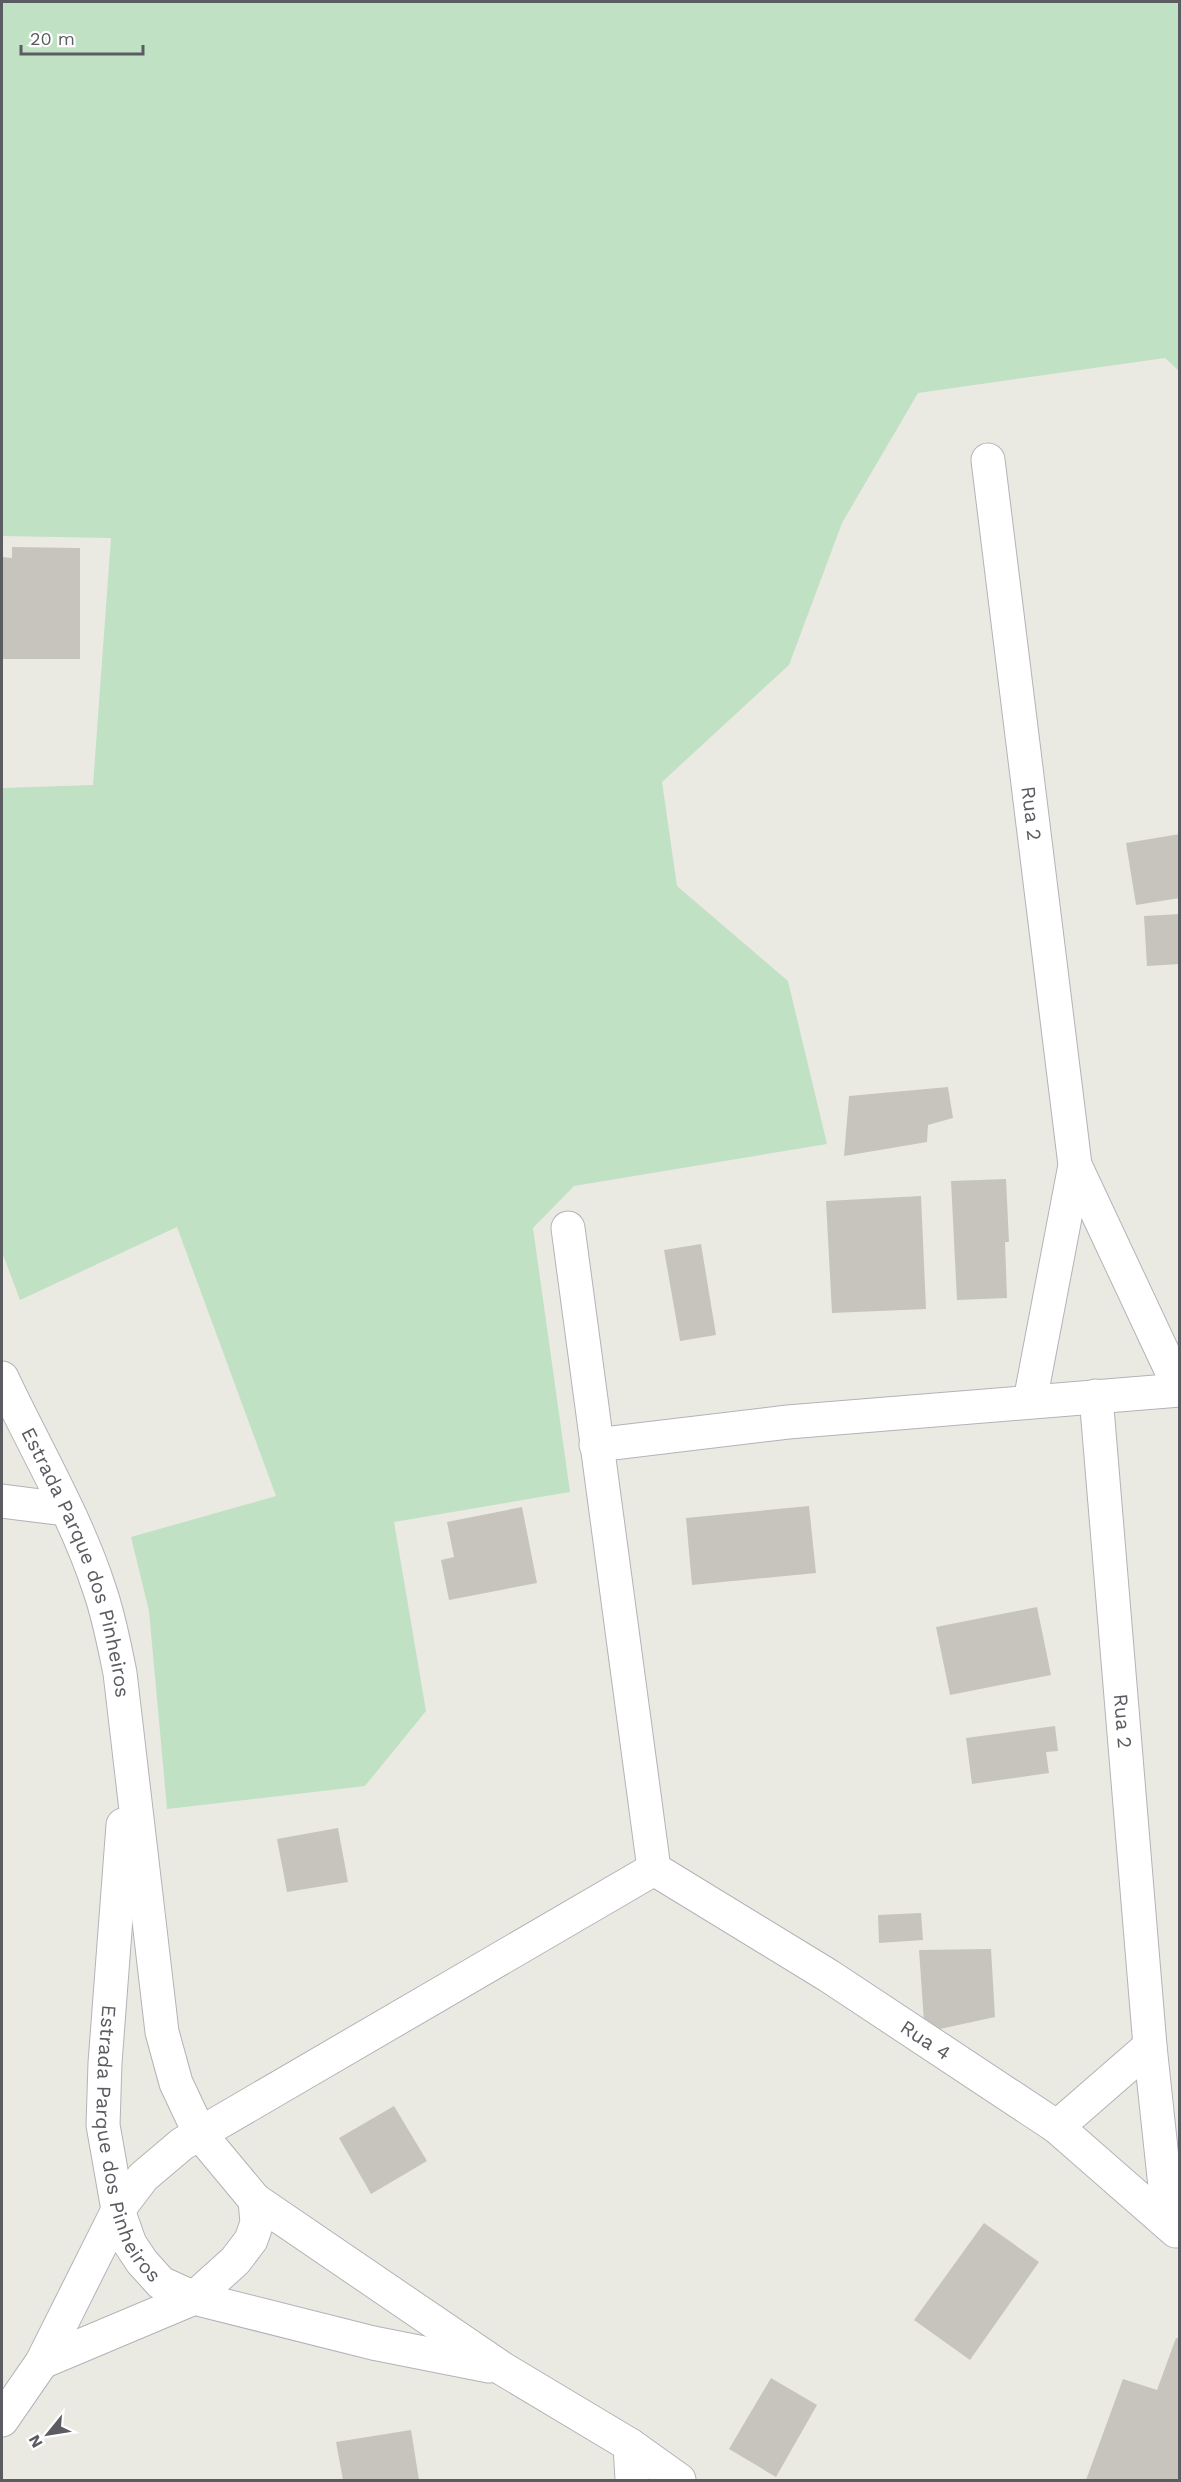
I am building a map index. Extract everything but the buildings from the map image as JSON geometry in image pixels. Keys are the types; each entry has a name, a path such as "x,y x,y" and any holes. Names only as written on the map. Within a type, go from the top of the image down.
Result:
{"street":[{"name":"Rua 2","path":"988,460 1075,1165 1179,1390"},
{"name":"Rua 2","path":"1030,1401 1075,1165"},
{"path":"2,2420 42,2362 118,2210 142,2177 162,2158 654,1869 568,1228"},
{"name":"Estrada Parque dos Pinheiros","path":"2,1378 65,1509 99,1587 112,1629 120,1673 162,2032 176,2083 200,2134 255,2200 503,2369 630,2445 679,2481"},
{"path":"596,1445 788,1422 1179,1390"},
{"name":"Rua 2","path":"1096,1396 1150,2046 1174,2229"},
{"path":"2,1501 65,1509"},
{"name":"Estrada Parque dos Pinheiros","path":"128,1754 105,2063 103,2125 118,2210 130,2244 142,2262 161,2283 194,2298 373,2343 503,2369"},
{"name":"Rua 4","path":"654,1869 829,1976 1057,2127 1174,2229"},
{"path":"1057,2127 1150,2046"},
{"path":"42,2362 194,2298 235,2261 252,2240 257,2223 255,2200"},
{"path":"630,2445 632,2481"}],"green space":[{"path":"2,2 1179,2 1179,371 1165,358 918,393 842,523 789,665 662,782 677,886 788,981 827,1144 574,1186 533,1228 570,1492 394,1522 426,1711 365,1786 167,1809 149,1611 131,1537 276,1496 177,1227 20,1300 2,1252 2,788 93,785 111,538 2,536"}]}
